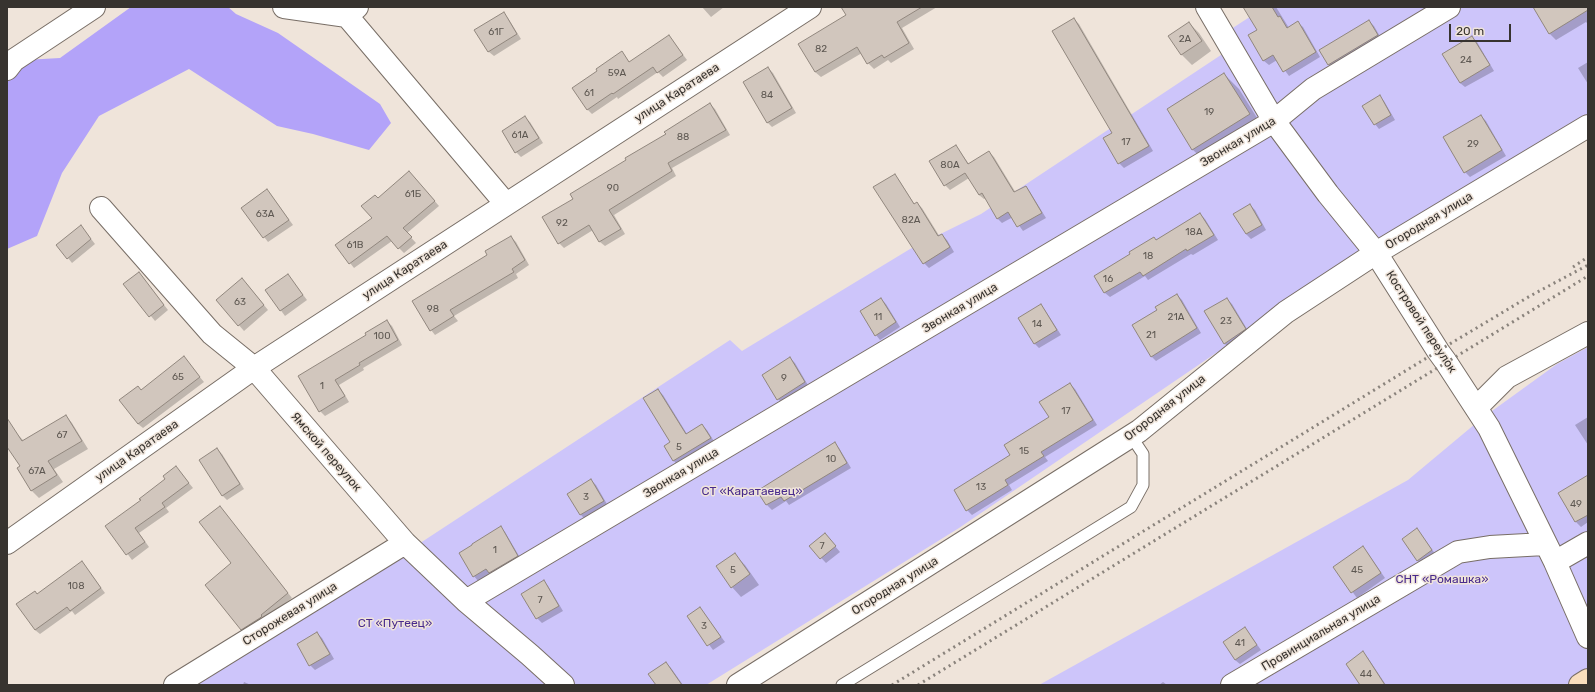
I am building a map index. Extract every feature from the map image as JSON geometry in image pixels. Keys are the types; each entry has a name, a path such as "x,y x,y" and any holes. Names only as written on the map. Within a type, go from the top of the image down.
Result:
{"street":[{"path":"7,68 14,60 94,7"},
{"path":"284,7 352,12 506,204"},
{"name":"улица Каратаева","path":"7,543 254,368 810,7"},
{"name":"Костровой переулок","path":"1207,7 1274,121 1328,194 1376,253 1489,428 1550,553 1588,637"},
{"name":"Звонкая улица","path":"466,601 1274,121 1313,89 1450,7"},
{"name":"Огородная улица","path":"738,685 1140,431 1286,312 1376,253 1588,126"},
{"name":"Ямской переулок","path":"101,208 212,334 254,368 405,543 466,601 563,685"},
{"path":"1476,408 1507,377 1588,333"},
{"name":"Сторожевая улица","path":"176,685 405,543"},
{"path":"1550,553 1588,543"},
{"name":"Провинциальная улица","path":"1232,685 1458,552 1490,547 1550,553"},
{"path":"1580,685 1588,680"}],"lane":[{"path":"842,685 1131,507 1143,485 1143,454 1131,436"}],"green space":[{"name":"СТ «Каратаевец»","path":"1265,7 1588,7 1588,114 1382,240 959,528 706,685 181,685 355,567 382,544 391,552 408,551 730,340 742,351 910,249 981,214 1230,49 1222,35"},
{"name":"СНТ «Ромашка»","path":"1588,347 1588,678 1577,685 1039,685 1408,480 1481,419 1557,364"}],"shaded area":[{"path":"131,7 228,7 236,14 278,33 380,104 391,123 369,150 313,134 277,126 189,69 99,116 62,173 37,236 7,249 7,61 60,58"}],"building":[{"path":"841,7 922,7 897,22 909,43 884,58 882,55 867,64 857,47 815,72 798,44 846,15"},
{"path":"1243,7 1272,7 1278,17 1280,16 1287,28 1298,21 1316,52 1283,72 1273,55 1263,61 1248,35 1257,30"},
{"path":"1533,7 1588,7 1588,10 1549,34"},
{"path":"504,12 517,34 488,52 474,30"},
{"path":"1074,18 1149,146 1118,164 1103,138 1112,133 1052,31"},
{"path":"1369,20 1378,35 1328,65 1319,50"},
{"path":"1189,22 1202,41 1181,55 1168,36"},
{"path":"669,35 683,55 657,73 653,67 587,110 572,88 597,71 596,69 622,51 629,62"},
{"path":"1472,36 1490,65 1460,83 1442,54"},
{"path":"768,67 792,108 767,123 743,82"},
{"path":"1224,73 1250,114 1192,150 1167,109"},
{"path":"1380,95 1391,115 1374,125 1362,106"},
{"path":"710,103 726,130 668,163 672,171 609,210 621,229 599,242 589,225 558,244 542,217 573,199 570,194 626,160 625,158 666,134 664,132"},
{"path":"1481,115 1502,150 1464,173 1443,137"},
{"path":"525,116 539,138 515,153 502,131"},
{"path":"956,145 968,164 989,151 1014,192 1026,186 1042,213 1017,227 1008,212 997,219 982,193 979,195 965,173 944,186 929,161"},
{"path":"409,171 435,201 403,228 412,237 398,249 387,236 349,264 335,245 372,218 361,206 375,195 378,198"},
{"path":"895,174 914,204 917,202 938,236 942,234 950,247 923,264 873,187"},
{"path":"267,189 289,220 263,238 241,208"},
{"path":"1250,204 1262,225 1246,234 1233,214"},
{"path":"1200,213 1214,235 1187,251 1186,249 1143,276 1140,272 1104,293 1094,276 1154,237 1156,240"},
{"path":"81,225 91,239 67,259 56,245"},
{"path":"511,236 525,260 512,269 514,272 450,310 454,316 430,331 412,301 487,255 485,251"},
{"path":"139,272 164,305 149,317 123,284"},
{"path":"288,274 303,295 280,311 265,290"},
{"path":"242,278 264,305 238,326 216,300"},
{"path":"1177,294 1197,328 1151,357 1132,325 1157,310 1155,307"},
{"path":"881,298 896,322 875,336 860,311"},
{"path":"1227,298 1246,329 1224,344 1204,311"},
{"path":"1041,304 1057,330 1034,344 1018,318"},
{"path":"387,320 398,340 359,363 360,365 335,380 345,396 319,412 298,376 366,335 365,333"},
{"path":"184,356 200,377 138,424 119,400 138,386 141,390"},
{"path":"790,357 805,382 777,400 762,375"},
{"path":"1070,383 1093,420 1041,452 1044,456 1005,480 1008,485 966,511 954,490 1010,455 1004,445 1049,417 1039,402"},
{"path":"658,389 686,434 702,424 711,438 673,461 664,446 670,442 643,398"},
{"path":"66,415 82,441 48,461 57,475 31,491 17,468 20,466 7,447 7,418 22,441"},
{"path":"835,442 847,463 784,501 781,497 766,505 757,491"},
{"path":"217,448 240,484 222,496 199,460"},
{"path":"176,466 189,483 162,503 165,507 135,528 145,542 126,555 105,526 141,500 139,499 165,479 163,476"},
{"path":"1588,475 1588,515 1575,522 1558,493"},
{"path":"591,479 604,501 580,515 567,494"},
{"path":"220,506 288,593 261,615 262,616 260,618 241,630 205,585 231,563 199,522"},
{"path":"501,526 518,556 489,573 486,569 473,577 459,553"},
{"path":"1417,528 1432,550 1417,561 1402,539"},
{"path":"825,533 836,546 820,559 809,546"},
{"path":"1363,546 1381,573 1351,593 1333,567"},
{"path":"735,553 750,574 731,588 716,566"},
{"path":"82,561 101,588 70,611 67,607 35,630 16,604 35,591 37,594"},
{"path":"544,580 559,606 536,619 521,594"},
{"path":"700,607 721,637 707,646 687,616"},
{"path":"1245,627 1257,645 1235,660 1223,642"},
{"path":"317,632 330,654 309,666 297,644"},
{"path":"1363,651 1385,685 1360,685 1346,664"},
{"path":"666,662 682,685 656,685 648,674"}],"railway":[{"path":"1573,267 1588,257"},
{"path":"892,685 1438,351 1530,296 1588,265"},
{"path":"918,685 1588,276"}],"park label":[{"name":"СТ «Путеец»","path":"395,624"}]}
